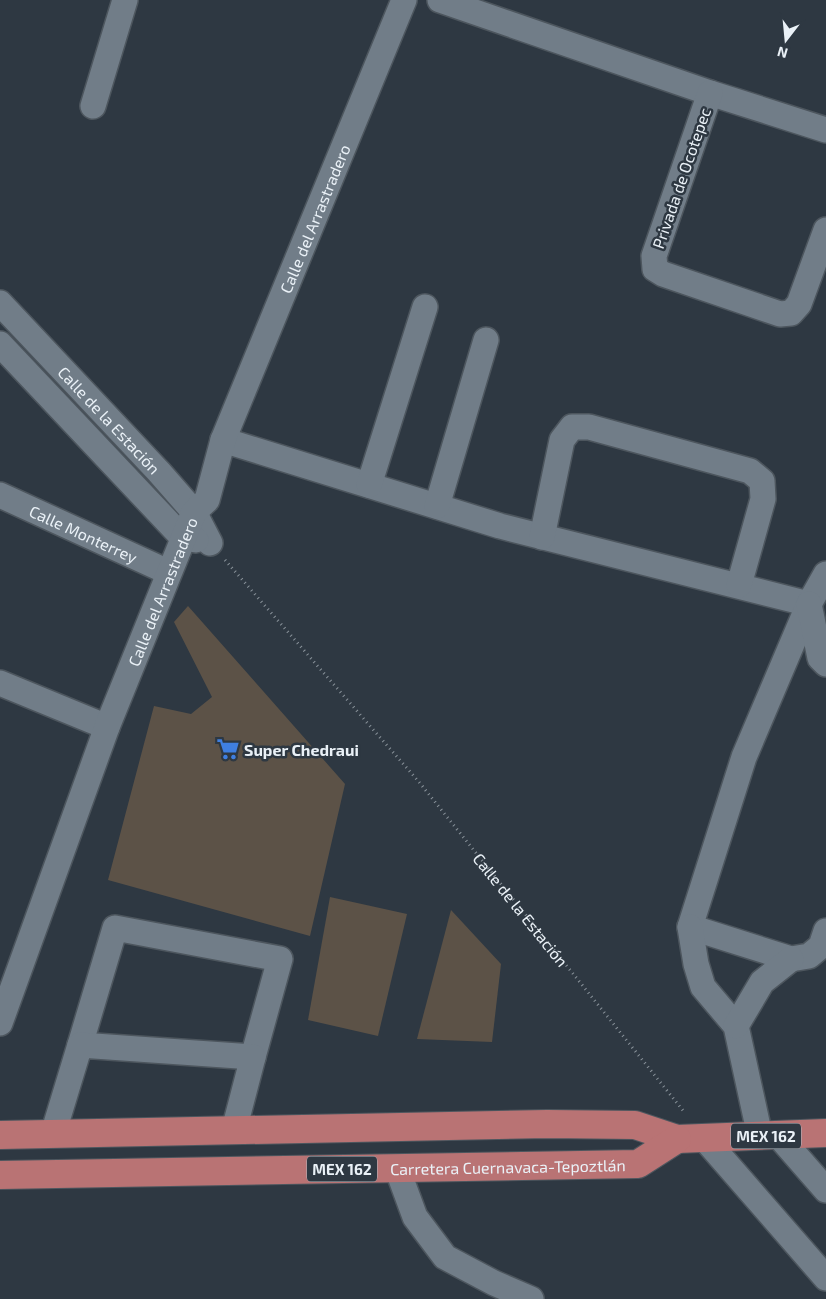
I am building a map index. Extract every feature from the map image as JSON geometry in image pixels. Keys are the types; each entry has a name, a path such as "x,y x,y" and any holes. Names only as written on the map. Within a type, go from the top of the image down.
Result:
{"main road":[{"name":"MEX 162","path":"0,1135 547,1124 635,1125 677,1139 826,1133"},
{"name":"Carretera Cuernavaca-Tepoztlán","path":"0,1175 638,1164 677,1139"}],"street":[{"path":"93,106 125,0"},
{"name":"Calle del Arrastradero","path":"0,1023 107,727 168,572 194,512 207,500 223,440 404,0"},
{"name":"Privada de Ocotepec","path":"440,0 710,93 826,130"},
{"name":"Privada de Ocotepec","path":"710,93 654,256 655,269 664,274 780,314 792,313 798,304 826,230"},
{"name":"Calle de la Estación","path":"0,303 194,512 210,543"},
{"path":"369,485 426,307"},
{"path":"437,506 486,340"},
{"name":"Calle de la Estación","path":"0,344 183,538"},
{"path":"542,537 562,440 572,427 589,427 750,471 762,481 763,499 739,585"},
{"path":"223,440 542,537 809,604"},
{"name":"Calle Monterrey","path":"0,495 168,572"},
{"path":"183,538 210,543"},
{"path":"826,574 809,604 744,757 690,927 696,964 704,986 736,1026 769,1135 826,1190"},
{"path":"809,604 820,658 826,664"},
{"path":"0,683 107,727"},
{"path":"690,927 791,959 809,956 821,946 826,931"},
{"path":"53,1134 115,928 280,959 234,1130"},
{"path":"736,1026 762,982 791,959"},
{"path":"80,1045 253,1057"},
{"path":"705,1139 826,1278"},
{"path":"397,1168 415,1217 445,1257 494,1283 531,1299"}],"path":[{"name":"Calle de la Estación","path":"210,543 419,782 705,1139"}],"building":[{"name":"Super Chedraui","path":"188,606 345,784 310,936 108,880 154,706 191,714 212,697 174,622"},
{"path":"330,897 407,914 378,1036 308,1020"},
{"path":"451,910 501,964 492,1042 417,1039"}],"place":[{"name":"Super Chedraui","path":"228,749"}]}
